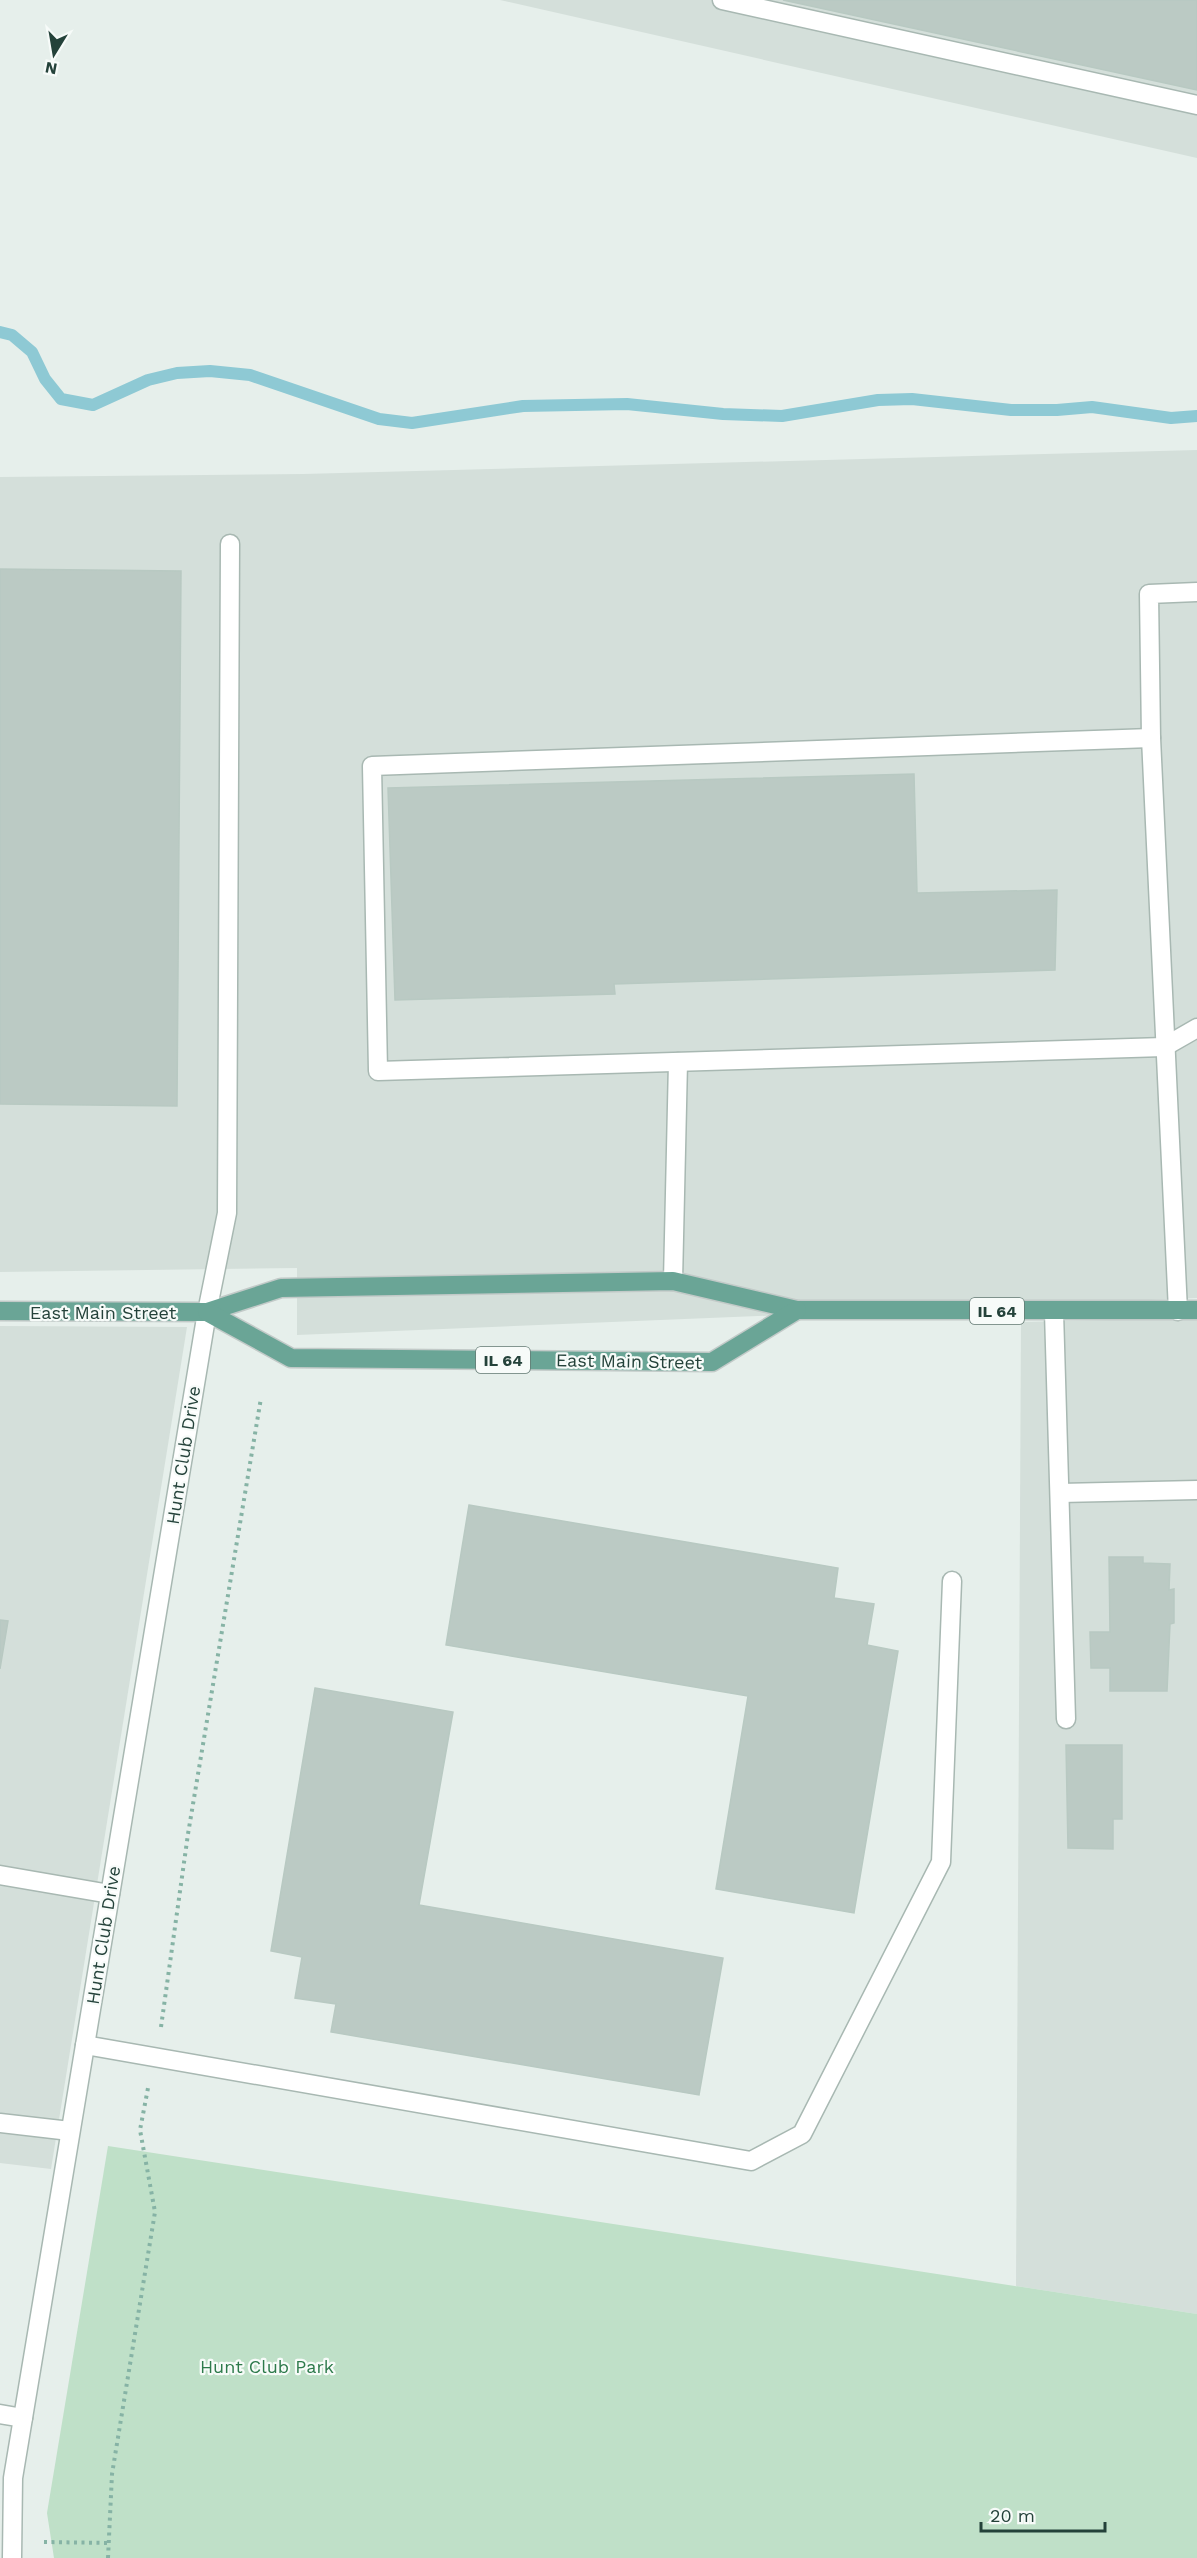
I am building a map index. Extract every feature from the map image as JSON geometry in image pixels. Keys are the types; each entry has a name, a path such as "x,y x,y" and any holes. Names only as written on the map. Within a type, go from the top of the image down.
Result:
{"main road":[{"name":"East Main Street","path":"0,1311 207,1312 281,1288 673,1281 797,1310 1054,1312 1197,1310"},
{"name":"East Main Street","path":"207,1312 291,1358 712,1362 797,1310"}],"street":[{"path":"722,0 1197,105"},
{"name":"Hunt Club Drive","path":"12,2558 13,2478 207,1312 227,1213 230,544"},
{"path":"1178,1311 1151,738 1149,594 1197,592"},
{"path":"1151,738 372,766 378,1071 1164,1047 1197,1028"},
{"path":"673,1281 678,1062"},
{"path":"1054,1312 1066,1719"},
{"path":"1060,1494 1197,1490"},
{"path":"85,2045 751,2161 802,2134 941,1862 952,1581"},
{"path":"0,1875 110,1894"},
{"path":"0,2123 70,2131"},
{"path":"0,2414 23,2418"}],"path":[{"path":"108,2558 112,2474 155,2212 140,2130 154,2057 188,1834 261,1398"},
{"path":"12,2535 53,2544 109,2543"}],"shaded area":[{"path":"500,0 1197,0 1197,158"},
{"path":"1197,450 1197,1298 297,1335 297,1268 0,1272 0,477 303,474"},
{"path":"1197,1318 1197,2314 1016,2286 1021,1322"},
{"path":"0,1326 187,1327 51,2169 0,2163"}],"green space":[{"name":"Hunt Club Park","path":"108,2146 1197,2314 1197,2558 54,2558 47,2513"}],"building":[{"path":"783,0 1197,0 1197,90"},
{"path":"0,569 181,571 177,1106 0,1104"},
{"path":"914,774 917,893 1057,890 1055,970 614,984 615,994 395,1000 388,788"},
{"path":"469,1505 838,1568 834,1598 874,1604 867,1645 898,1651 854,1913 716,1889 748,1696 446,1645"},
{"path":"1109,1557 1143,1557 1143,1563 1170,1564 1169,1590 1174,1589 1174,1623 1170,1624 1167,1691 1110,1691 1110,1668 1091,1668 1090,1632 1110,1632"},
{"path":"0,1620 8,1621 0,1669"},
{"path":"315,1688 453,1712 419,1905 723,1958 699,2095 331,2032 336,2004 295,1998 302,1957 271,1951"},
{"path":"1066,1745 1122,1745 1122,1819 1113,1819 1113,1849 1068,1848"}],"waterway":[{"path":"0,332 12,335 32,352 45,379 61,399 93,405 148,380 177,373 210,371 250,375 379,419 412,423 523,406 627,404 723,414 782,416 878,400 912,399 1011,410 1092,407 1171,418 1197,416"}]}
